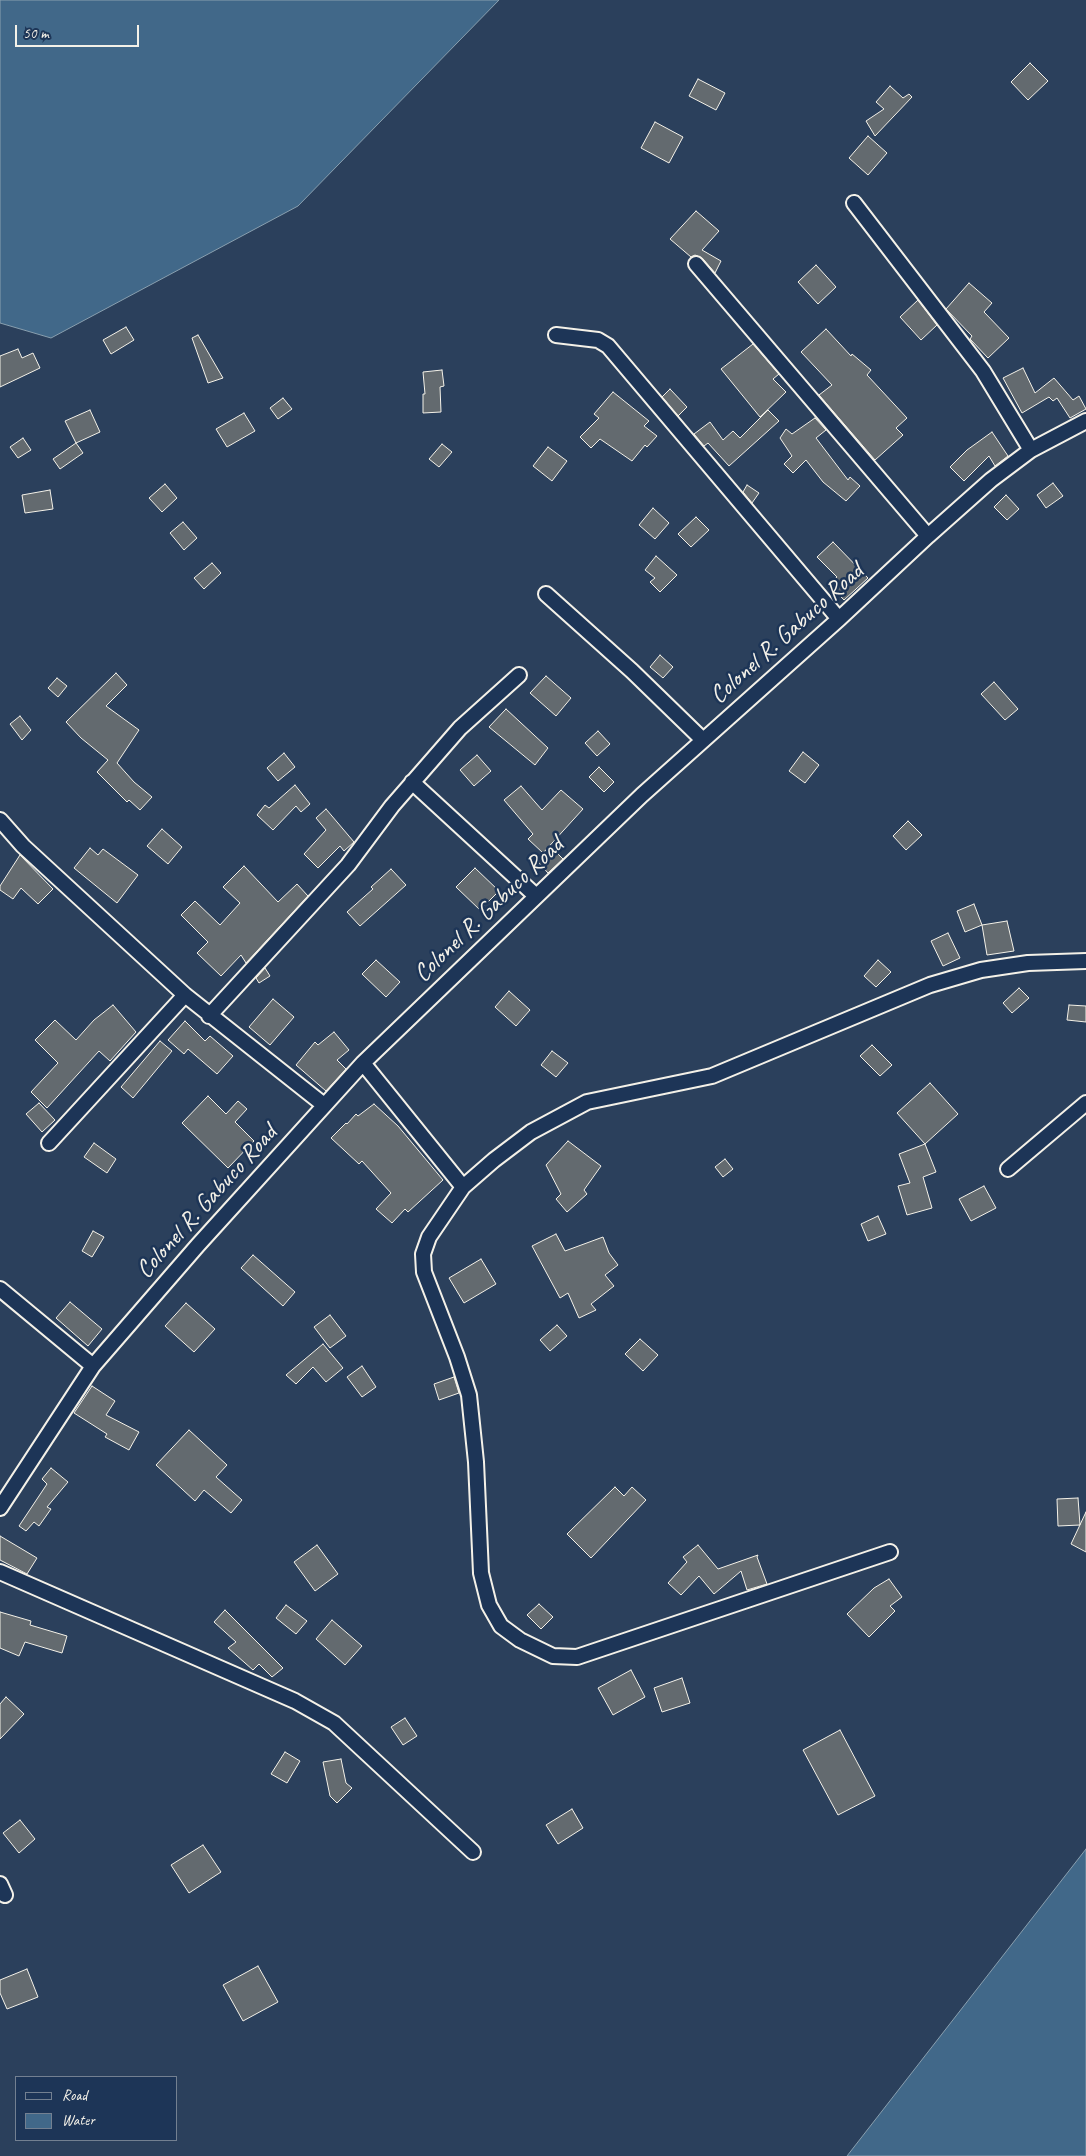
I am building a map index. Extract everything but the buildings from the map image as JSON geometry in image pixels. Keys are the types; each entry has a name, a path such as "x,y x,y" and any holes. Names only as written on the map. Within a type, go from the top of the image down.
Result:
{"street":[{"path":"854,203 983,372 1031,450"},
{"path":"696,264 928,536"},
{"path":"556,334 598,340 608,346 840,619"},
{"name":"Colonel R. Gabuco Road","path":"0,1508 93,1366 363,1063 642,794 840,619 928,536 992,480 1031,450 1086,421"},
{"path":"546,594 632,671 703,740"},
{"path":"209,1016 348,865 412,782 460,728 519,675"},
{"path":"412,782 536,896"},
{"path":"0,820 23,846 185,995 209,1016 324,1105"},
{"path":"890,1552 577,1657 553,1656 520,1640 501,1626 489,1604 481,1573 476,1462 469,1395 457,1357 424,1272 423,1254 429,1237 463,1187 494,1160 532,1132 587,1102 712,1076 930,985 973,973 1028,963 1086,961"},
{"path":"49,1143 185,995"},
{"path":"363,1063 463,1187"},
{"path":"1008,1170 1086,1103"},
{"path":"0,1289 93,1366"},
{"path":"0,1572 303,1705 334,1724 473,1852"}],"water":[{"path":"0,0 499,0 298,206 51,338 0,323"},
{"path":"1086,1849 1086,2156 847,2156"}]}
